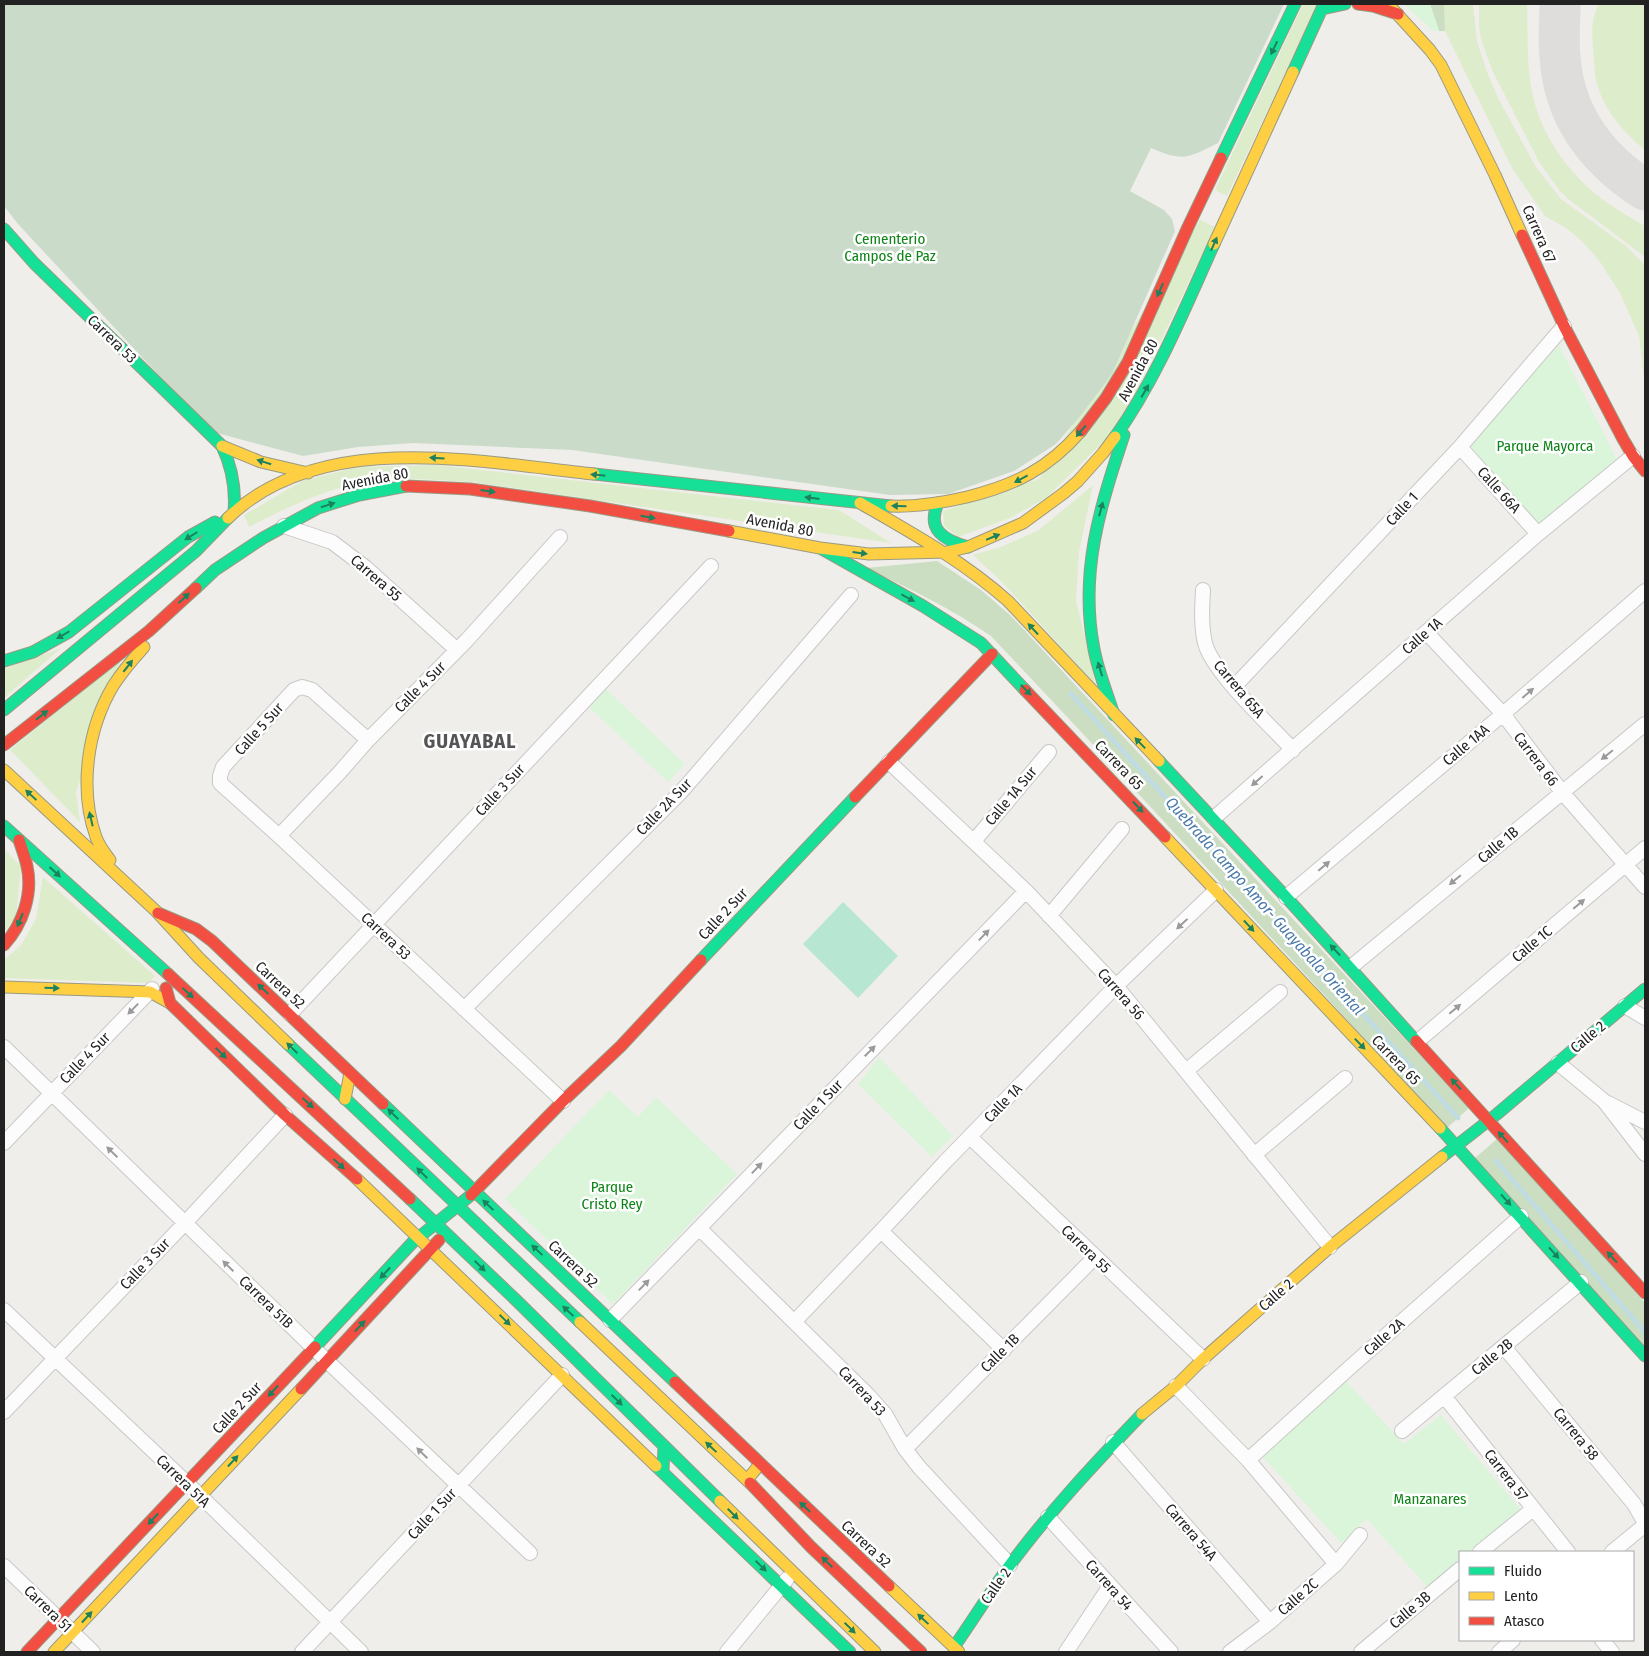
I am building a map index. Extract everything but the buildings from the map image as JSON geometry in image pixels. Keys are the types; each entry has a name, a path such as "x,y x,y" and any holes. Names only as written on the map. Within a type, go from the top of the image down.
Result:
{"main road":[{"name":"Avenida 80","path":"4,710 199,549 234,512 268,489 290,478 308,472 365,459 440,458 900,506 938,503 996,489 1011,484 1036,471 1061,452 1083,428 1102,403 1128,362 1188,227 1295,4"},
{"path":"1323,6 1345,4"},
{"path":"1358,4 1373,6 1398,14"},
{"name":"Carrera 67","path":"1388,4 1430,50 1441,65 1495,175 1564,326 1633,456 1645,471"},
{"name":"Avenida 80","path":"4,745 148,631 215,570 264,538 318,508 359,495 410,485 470,489 590,506 820,548 869,554 946,552 968,546 1023,523 1078,481 1103,453 1131,414 1156,372 1323,6"},
{"name":"Carrera 53","path":"4,229 34,263 222,446 261,462 308,472"},
{"path":"1114,715 1094,651 1087,587 1094,533 1107,486 1131,414"},
{"name":"Carrera 53","path":"222,446 231,468 234,483 236,498 234,512"},
{"name":"Carrera 65","path":"860,503 946,552 991,585 1214,818 1645,1293"},
{"path":"938,503 934,518 939,534 956,544 968,546"},
{"path":"4,661 33,652 69,632 188,537 234,512"},
{"path":"231,574 264,538"},
{"name":"Carrera 65","path":"820,548 952,622 981,643 1456,1145 1645,1356"},
{"path":"120,878 97,839 90,817 87,793 88,766 95,730 110,691 126,668 142,649 193,606"},
{"name":"Calle 2 Sur","path":"28,1652 418,1238 459,1208 563,1100 621,1046 773,882 992,654"},
{"name":"Carrera 52","path":"4,770 157,912 199,958 746,1480 811,1546 921,1652"},
{"path":"4,826 374,1163 791,1572 876,1652"},
{"path":"4,945 19,924 28,898 28,871 19,839"},
{"name":"Carrera 52","path":"157,912 196,929 212,941 956,1650"},
{"path":"167,974 166,988 170,1003"},
{"path":"4,986 150,992 170,1003 285,1115 432,1250 850,1652"},
{"name":"Calle 2","path":"956,1650 1010,1565 1079,1480 1113,1442 1144,1412 1176,1386 1203,1359 1330,1247 1558,1063 1645,989"},
{"path":"345,1099 350,1073"},
{"name":"Calle 2 Sur","path":"54,1652 432,1250 459,1208"},
{"path":"663,1471 664,1446"},
{"path":"746,1480 760,1464"}],"street":[{"name":"Calle 1","path":"1234,687 1460,447 1564,326"},
{"name":"Calle 66A","path":"1460,447 1538,534"},
{"name":"Calle 1A","path":"1214,818 1538,534 1633,456"},
{"name":"Carrera 55","path":"284,526 332,542 365,567 457,650"},
{"name":"Calle 4 Sur","path":"279,836 368,740 457,650 560,537"},
{"name":"Calle 3 Sur","path":"290,1014 711,566"},
{"name":"Carrera 65A","path":"1203,590 1202,625 1206,646 1217,667 1293,750"},
{"name":"Calle 1AA","path":"1286,897 1645,592"},
{"name":"Calle 2A Sur","path":"464,1009 680,792 851,594"},
{"name":"Carrera 66","path":"1426,632 1503,714 1562,792 1645,886"},
{"name":"Calle 5 Sur","path":"223,768 294,690 302,686 312,690 368,740"},
{"name":"Calle 1B","path":"1350,967 1645,724"},
{"name":"Calle 1A Sur","path":"974,841 1049,752"},
{"name":"Carrera 56","path":"889,762 1026,891 1116,986 1330,1247"},
{"name":"Carrera 53","path":"223,768 220,784 279,836 563,1100"},
{"path":"1049,916 1122,829"},
{"name":"Calle 1C","path":"1418,1041 1645,848"},
{"name":"Calle 1A","path":"794,1322 945,1162 1116,986 1216,890"},
{"name":"Calle 1 Sur","path":"610,1320 1026,891"},
{"name":"Calle 4 Sur","path":"4,1143 167,974"},
{"path":"1186,1071 1280,992"},
{"path":"1625,1006 1645,1018"},
{"name":"Carrera 51B","path":"4,1047 327,1361 530,1554"},
{"path":"1558,1063 1604,1101 1645,1122"},
{"path":"1254,1155 1345,1078"},
{"path":"1604,1101 1645,1154"},
{"name":"Calle 3 Sur","path":"4,1412 185,1223 285,1115"},
{"name":"Carrera 55","path":"970,1137 1203,1359"},
{"name":"Calle 2A","path":"1248,1460 1521,1216"},
{"name":"Carrera 53","path":"700,1228 885,1414 905,1449 919,1467 1010,1565"},
{"path":"881,1232 1004,1350"},
{"name":"Calle 1B","path":"905,1449 1095,1257"},
{"name":"Calle 2B","path":"1402,1431 1580,1282"},
{"name":"Carrera 51A","path":"4,1310 187,1483 361,1652"},
{"name":"Carrera 58","path":"1504,1347 1634,1504 1645,1524"},
{"name":"Calle 1 Sur","path":"302,1652 562,1375"},
{"path":"1176,1386 1248,1460 1336,1564"},
{"name":"Carrera 57","path":"1444,1396 1567,1551"},
{"name":"Carrera 54A","path":"1113,1442 1270,1622"},
{"path":"1481,1551 1533,1509"},
{"name":"Carrera 54","path":"1048,1517 1171,1652"},
{"path":"1613,1551 1645,1524"},
{"name":"Calle 2C","path":"1230,1652 1270,1622 1336,1564 1360,1535"},
{"name":"Carrera 51","path":"4,1566 93,1652"},
{"name":"Calle 3B","path":"1361,1652 1459,1570"},
{"path":"727,1652 782,1586 791,1572"},
{"path":"1066,1652 1110,1586"},
{"path":"1499,1652 1512,1641"},
{"path":"1603,1641 1612,1652"}],"green space":[{"name":"Cementerio Campos de Paz","path":"4,4 1284,4 1218,143 1192,155 1178,157 1151,148 1130,191 1164,210 1172,219 1175,231 1112,374 1081,415 1056,444 1014,471 948,494 890,495 572,450 413,443 358,447 303,456 217,433 192,411 18,224 4,206"},
{"path":"1303,4 1318,4 1227,196 1215,190"},
{"path":"1404,4 1430,4 1439,31 1433,31"},
{"path":"1430,4 1444,4 1445,31 1439,31"},
{"path":"1444,4 1473,4 1477,41 1487,72 1499,100 1536,167 1561,199 1626,246 1645,265 1645,385 1639,336 1620,293 1600,262 1582,241 1566,228 1545,216 1512,168 1445,31"},
{"path":"1479,4 1527,4 1531,88 1545,130 1562,158 1584,183 1609,204 1645,226 1645,257 1567,198 1539,162 1492,70 1481,39"},
{"path":"1599,4 1645,4 1645,150 1628,135 1613,117 1598,86 1592,31 1593,20"},
{"path":"1200,220 1215,227 1136,393 1106,439 1046,498 1010,518 958,537 944,526 943,511 1039,479"},
{"name":"Parque Mayorca","path":"1559,345 1617,460 1540,528 1468,445"},
{"path":"436,465 839,510 891,543 473,482 421,479 370,481 338,488 293,506 249,527 244,515 302,481 358,467"},
{"path":"1093,485 1079,552 1076,600 1096,685 1002,582 973,555 1001,547 1039,530"},
{"path":"937,561 981,590 1011,616 1469,1108 1447,1128 991,636 930,599 866,568"},
{"path":"61,648 4,698 4,669"},
{"path":"121,660 76,792 80,822 10,750"},
{"path":"606,689 685,764 668,782 589,707"},
{"path":"4,849 21,866 16,916 4,933"},
{"path":"43,877 155,976 148,983 4,978 4,960 21,945 36,919"},
{"path":"843,902 898,956 858,998 803,944"},
{"path":"879,1057 953,1136 932,1157 858,1084"},
{"name":"Parque Cristo Rey","path":"609,1090 638,1117 656,1097 737,1174 613,1304 505,1199"},
{"path":"1497,1139 1645,1303 1645,1347 1475,1158"},
{"name":"Manzanares","path":"1346,1381 1404,1444 1441,1415 1522,1511 1476,1551 1459,1551 1459,1566 1431,1591 1367,1519 1341,1543 1262,1456"}],"waterway":[{"name":"Quebrada Campo Amor- Guayabala Oriental","path":"1071,694 1458,1118"},
{"name":"Quebrada Campo Amor- Guayabala Oriental","path":"1496,1161 1645,1332"}],"taxiway":[{"path":"1560,4 1560,57 1568,98 1576,117 1598,150 1628,178 1645,190"}],"traffic: fast":[{"path":"1221,158 1295,4"},
{"path":"1293,72 1324,4"},
{"path":"1322,9 1345,4"},
{"path":"4,229 34,263 222,446 233,478 234,512"},
{"path":"1115,437 1157,367 1181,319 1214,244"},
{"path":"1114,715 1100,674 1094,649 1089,594 1094,540 1107,488 1124,435"},
{"path":"594,474 891,506"},
{"path":"196,588 215,570 263,538 318,508 359,495 406,486"},
{"path":"938,503 934,520 939,532 952,541 968,547"},
{"path":"4,710 196,551 228,518"},
{"path":"4,661 33,652 69,632 188,537 215,522"},
{"path":"822,549 923,606 981,643 1025,690"},
{"path":"1159,761 1286,897 1416,1041"},
{"path":"701,960 855,797"},
{"path":"4,826 168,974"},
{"path":"1442,1157 1497,1114 1645,989"},
{"path":"288,1044 580,1322"},
{"path":"383,1104 675,1382"},
{"path":"1440,1128 1645,1356"},
{"path":"315,1347 413,1242 471,1195"},
{"path":"410,1199 517,1301 720,1501"},
{"path":"954,1647 1003,1575 1041,1525 1142,1414"},
{"path":"663,1471 664,1446"},
{"path":"656,1466 850,1652"}],"traffic: slow":[{"path":"1388,4 1430,50 1441,65 1522,235"},
{"path":"1214,244 1293,72"},
{"path":"891,506 938,503 1000,487 1030,474 1056,456 1081,431"},
{"path":"729,531 820,548 869,554 947,552 968,547 1023,523 1064,493 1078,481 1115,437"},
{"path":"222,446 261,462 308,473"},
{"path":"228,518 266,490 308,471 354,461 403,458 452,459 594,474"},
{"path":"860,503 955,560 1008,601 1159,761"},
{"path":"110,860 97,840 91,819 87,780 88,760 97,721 104,703 120,676 144,647"},
{"path":"4,770 157,912 199,958 288,1044"},
{"path":"1165,837 1440,1128"},
{"path":"4,987 150,992 170,1003"},
{"path":"345,1099 350,1073"},
{"path":"1142,1414 1176,1386 1203,1359 1330,1247 1442,1157"},
{"path":"357,1179 656,1466"},
{"path":"580,1322 750,1483"},
{"path":"54,1652 301,1389"},
{"path":"747,1480 760,1464"},
{"path":"720,1501 875,1652"},
{"path":"889,1586 959,1652"}],"traffic: jam":[{"path":"1358,4 1373,6 1398,14"},
{"path":"1081,431 1106,398 1128,362 1221,158"},
{"path":"1522,235 1564,326 1623,439 1645,471"},
{"path":"406,486 470,489 590,506 729,531"},
{"path":"4,745 149,631 196,588"},
{"path":"855,797 992,654"},
{"path":"1025,690 1165,837"},
{"path":"4,945 11,937 21,918 29,887 27,866 19,840"},
{"path":"158,913 196,929 212,941 383,1104"},
{"path":"471,1195 563,1101 621,1046 701,960"},
{"path":"168,974 410,1199"},
{"path":"166,988 170,1003 285,1115 357,1179"},
{"path":"1416,1041 1645,1293"},
{"path":"301,1389 439,1240"},
{"path":"27,1652 315,1347"},
{"path":"675,1382 889,1586"},
{"path":"750,1483 811,1547 921,1652"}],"district":[{"name":"GUAYABAL","path":"470,741"}]}
